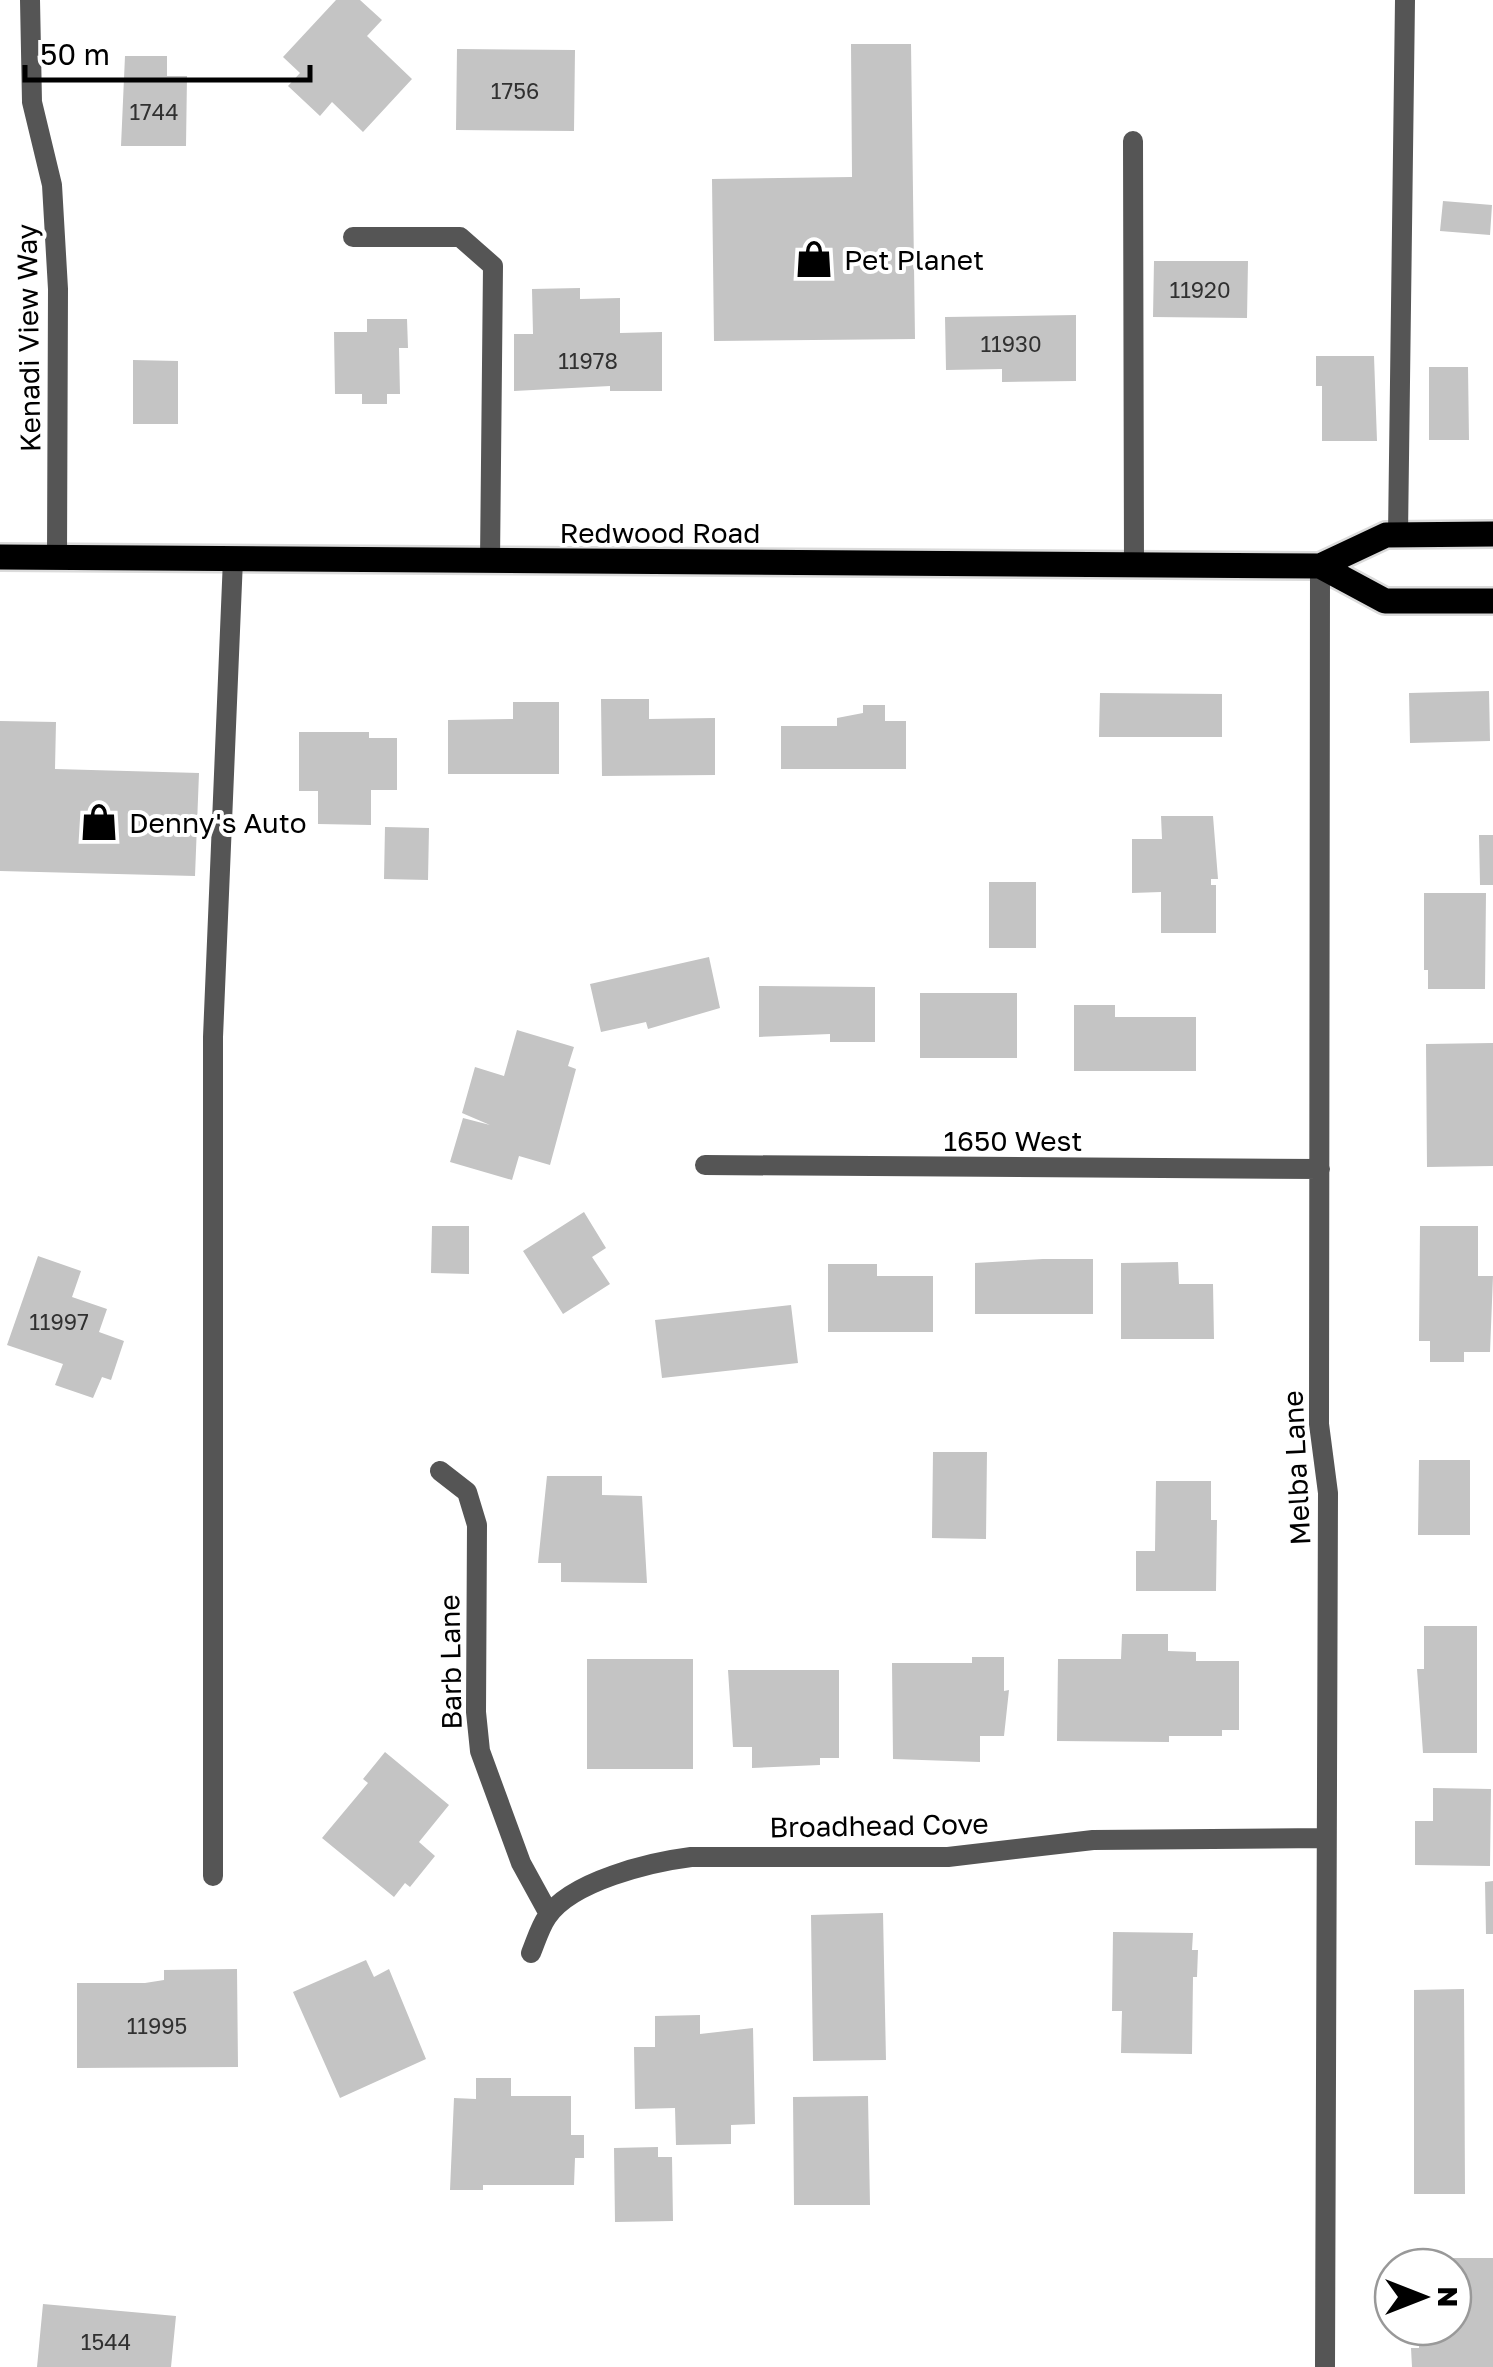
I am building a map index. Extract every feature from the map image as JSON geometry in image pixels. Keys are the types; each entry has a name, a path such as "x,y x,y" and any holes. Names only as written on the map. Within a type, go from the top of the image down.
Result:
{"main road":[{"name":"Redwood Road","path":"0,558 1320,566 1386,534 1493,534"},
{"name":"Redwood Road","path":"1320,566 1385,601 1493,601"}],"street":[{"name":"Kenadi View Way","path":"30,0 32,102 52,185 58,289 57,558"},
{"path":"1398,534 1405,0"},
{"path":"1133,141 1134,564"},
{"path":"353,237 460,237 494,266 490,561"},
{"path":"212,1876 212,1037 234,559"},
{"name":"Melba Lane","path":"1320,566 1318,1424 1328,1493 1325,2367"},
{"name":"1650 West","path":"705,1165 1320,1170"},
{"name":"Barb Lane","path":"440,1471 468,1492 477,1524 476,1712 480,1751 521,1863 549,1914"},
{"name":"Broadhead Cove","path":"549,1914 585,1889 625,1872 691,1856 948,1856 1094,1840 1326,1838"},
{"path":"531,1953 549,1914"}],"building":[{"path":"336,0 360,0 382,20 367,36 412,79 363,132 332,102 320,116 288,86 300,73 283,57"},
{"name":"Pet Planet","path":"851,44 911,44 915,339 714,341 712,179 852,177"},
{"path":"457,49 575,50 574,131 456,130"},
{"path":"125,56 167,56 167,76 187,76 186,146 121,146"},
{"path":"1443,201 1492,205 1490,235 1440,231"},
{"path":"1154,261 1248,261 1247,318 1153,317"},
{"path":"580,288 580,299 620,298 620,333 662,332 662,391 610,391 610,386 514,391 514,334 533,334 532,289"},
{"path":"1076,315 1076,381 1002,382 1002,369 946,370 945,317"},
{"path":"367,319 407,319 408,348 399,348 400,394 387,394 387,404 362,404 362,394 335,394 334,332 367,332"},
{"path":"1316,356 1374,356 1377,441 1322,441 1322,386 1316,386"},
{"path":"133,360 178,361 178,424 133,424"},
{"path":"1429,367 1468,367 1469,440 1429,440"},
{"path":"1489,691 1490,741 1410,743 1409,693"},
{"path":"1100,693 1222,694 1222,737 1099,737"},
{"path":"601,699 649,699 649,719 715,718 715,775 602,776"},
{"path":"513,702 559,702 559,774 448,774 448,720 513,719"},
{"path":"863,705 885,705 885,721 906,721 906,769 781,769 781,726 837,726 837,718 863,713"},
{"name":"Denny's Auto","path":"0,721 56,722 55,769 199,773 195,876 0,871"},
{"path":"299,732 369,732 369,738 397,738 397,790 371,790 371,825 318,824 318,791 299,791"},
{"path":"1161,816 1213,816 1218,879 1211,879 1211,885 1216,885 1216,933 1161,933 1161,892 1132,893 1132,839 1162,839"},
{"path":"385,827 429,828 428,880 384,879"},
{"path":"1479,835 1493,835 1493,885 1480,885"},
{"path":"989,882 1036,882 1036,948 989,948"},
{"path":"1424,893 1486,893 1485,989 1428,989 1428,970 1424,970"},
{"path":"709,957 720,1008 648,1029 646,1022 601,1032 590,984"},
{"path":"759,986 875,987 875,1042 830,1042 830,1034 759,1037"},
{"path":"920,993 1017,993 1017,1058 920,1058"},
{"path":"1074,1005 1115,1005 1115,1017 1196,1017 1196,1071 1074,1071"},
{"path":"517,1030 574,1047 568,1066 576,1069 550,1165 519,1156 512,1180 450,1162 463,1118 490,1125 462,1113 475,1067 504,1076"},
{"path":"1493,1043 1493,1166 1427,1167 1426,1044"},
{"path":"584,1212 606,1248 592,1257 610,1284 563,1314 523,1251"},
{"path":"432,1226 469,1226 469,1274 431,1273"},
{"path":"1420,1226 1478,1226 1478,1276 1493,1276 1490,1352 1464,1352 1464,1362 1430,1362 1430,1341 1419,1341"},
{"path":"38,1256 81,1271 72,1297 107,1309 99,1332 124,1341 111,1380 102,1377 93,1398 55,1385 63,1364 7,1345"},
{"path":"1093,1259 1093,1314 975,1314 975,1263"},
{"path":"1178,1262 1179,1284 1213,1284 1214,1339 1121,1339 1121,1263"},
{"path":"828,1264 877,1264 877,1276 933,1276 933,1332 828,1332"},
{"path":"791,1305 798,1363 662,1378 655,1320"},
{"path":"933,1452 987,1452 986,1539 932,1538"},
{"path":"1419,1460 1470,1460 1470,1535 1418,1535"},
{"path":"547,1476 602,1476 602,1495 642,1496 647,1583 561,1582 561,1563 538,1563"},
{"path":"1156,1481 1211,1481 1211,1520 1217,1520 1216,1591 1136,1591 1136,1551 1155,1551"},
{"path":"1424,1626 1477,1626 1477,1753 1423,1753 1417,1669 1424,1669"},
{"path":"1122,1634 1168,1634 1168,1651 1196,1652 1196,1661 1239,1661 1239,1730 1222,1730 1222,1736 1169,1736 1169,1742 1057,1741 1058,1659 1121,1659"},
{"path":"972,1657 1004,1657 1004,1691 1009,1690 1004,1736 980,1736 980,1762 893,1759 892,1663 972,1663"},
{"path":"587,1659 693,1659 693,1769 587,1769"},
{"path":"728,1670 839,1670 839,1758 820,1758 820,1765 752,1768 752,1747 733,1747"},
{"path":"385,1752 449,1805 419,1842 435,1856 410,1887 405,1883 394,1897 322,1838 368,1783 363,1779"},
{"path":"1433,1788 1491,1789 1490,1866 1415,1865 1415,1821 1433,1821"},
{"path":"1493,1881 1493,1934 1486,1934 1485,1882"},
{"path":"883,1913 886,2060 813,2061 811,1915"},
{"path":"1113,1932 1193,1933 1192,1950 1198,1950 1197,1977 1193,1977 1192,2054 1121,2053 1122,2011 1112,2011"},
{"path":"366,1960 374,1977 389,1969 426,2059 340,2098 293,1992"},
{"path":"237,1969 238,2067 77,2068 77,1983 145,1983 164,1980 164,1970"},
{"path":"1464,1989 1465,2194 1414,2194 1414,1990"},
{"path":"700,2015 700,2034 753,2028 755,2124 731,2125 731,2144 676,2145 675,2108 635,2109 634,2047 655,2047 655,2016"},
{"path":"476,2078 511,2078 511,2096 571,2096 571,2135 584,2135 584,2158 575,2158 574,2185 483,2185 483,2190 450,2190 454,2098 476,2099"},
{"path":"868,2096 870,2205 794,2205 793,2097"},
{"path":"658,2147 658,2157 672,2157 673,2221 615,2222 614,2148"},
{"path":"1473,2258 1493,2258 1493,2367 1412,2367 1411,2348 1473,2347"},
{"path":"43,2304 176,2316 171,2367 37,2367"}],"place":[{"name":"Pet Planet","path":"814,259"},
{"name":"Denny's Auto","path":"99,822"}]}
